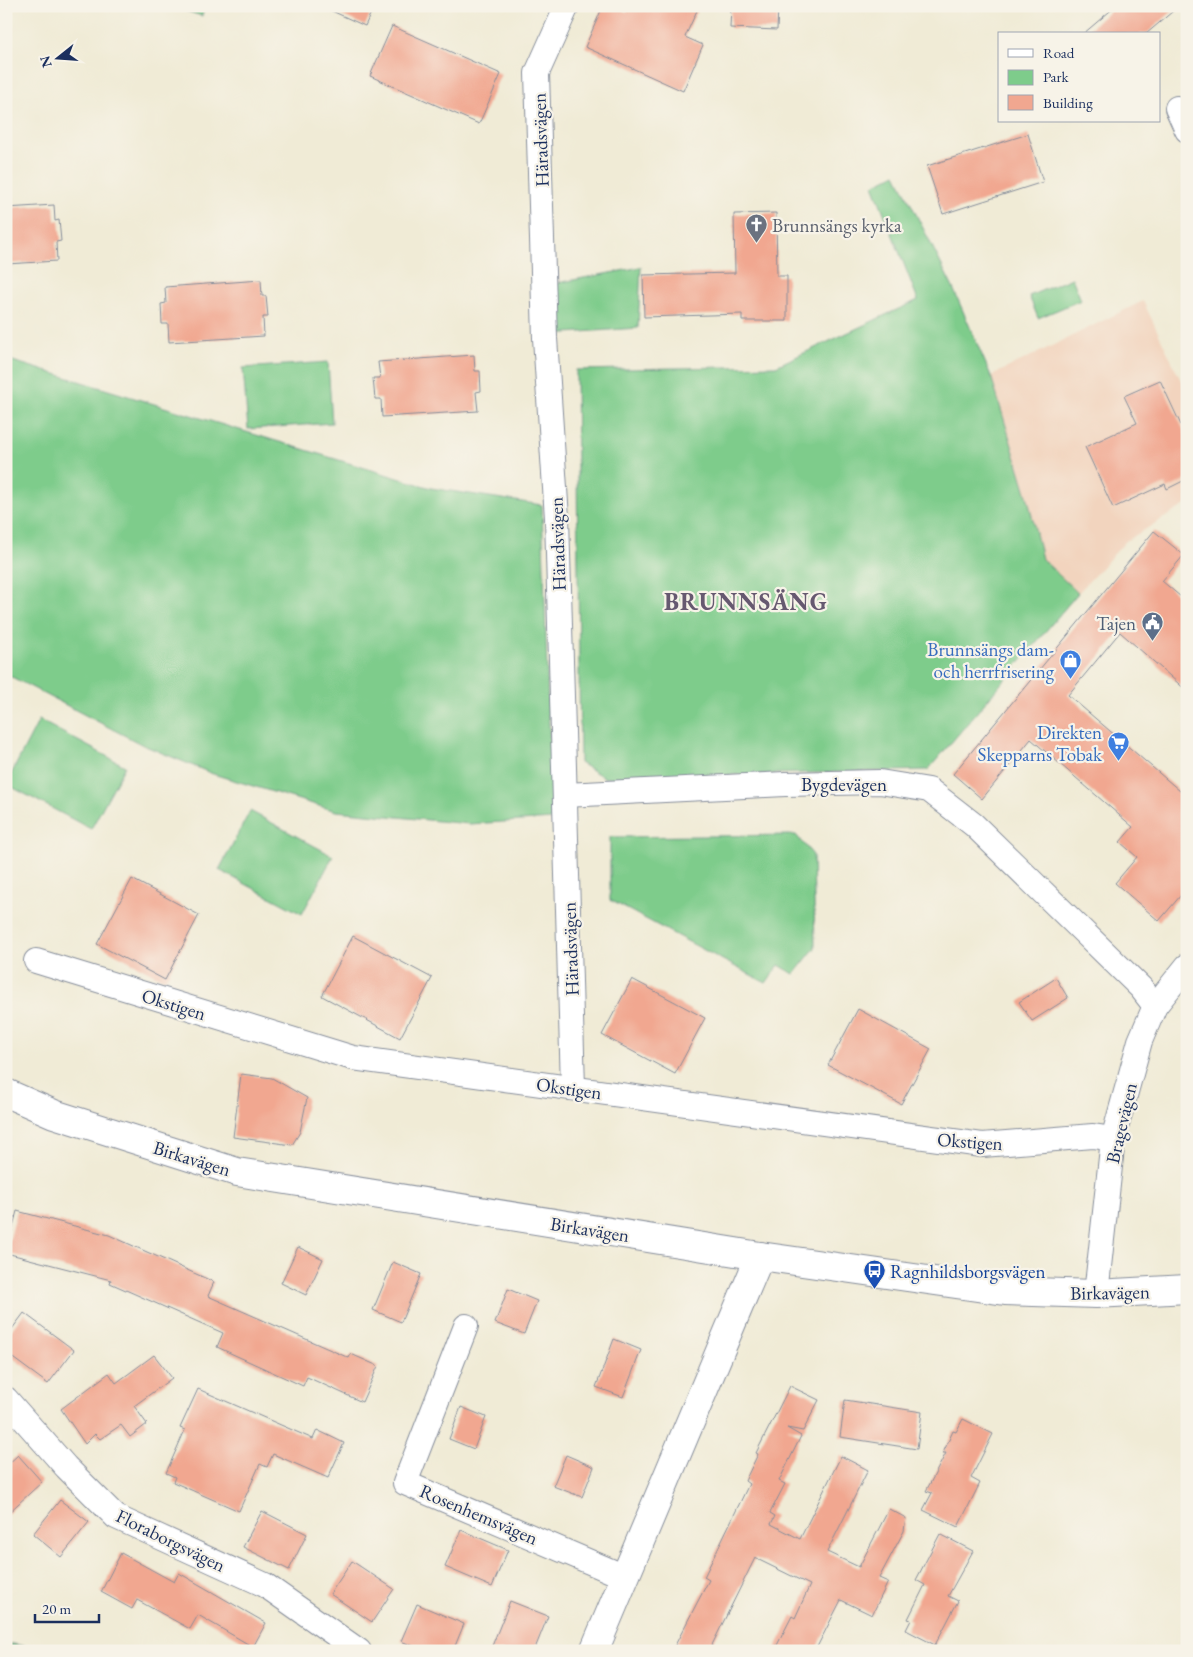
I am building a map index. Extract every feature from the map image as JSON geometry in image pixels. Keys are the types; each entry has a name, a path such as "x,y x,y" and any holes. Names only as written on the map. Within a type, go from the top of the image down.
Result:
{"street":[{"name":"Häradsvägen","path":"566,6 538,73 545,338 557,518 573,1088"},
{"path":"1177,108 1187,130"},
{"name":"Bygdevägen","path":"565,796 785,784 880,782 929,790 974,825 1141,988 1155,1006"},
{"name":"Okstigen","path":"36,962 353,1058 982,1146 1093,1136 1113,1139"},
{"name":"Bragevägen","path":"1096,1294 1113,1139 1140,1041 1155,1006 1187,966"},
{"name":"Birkavägen","path":"6,1093 54,1114 237,1172 760,1256 1005,1291 1096,1294 1187,1289"},
{"path":"594,1651 760,1256"},
{"name":"Rosenhemsvägen","path":"466,1326 405,1483 626,1576"},
{"name":"Floraborgsvägen","path":"6,1399 66,1467 116,1517 266,1585 359,1651"}],"shaded area":[{"path":"1143,301 1187,393 1187,504 1126,541 1078,593 1042,559 1028,499 991,376"}],"green space":[{"path":"171,6 205,6 202,16"},
{"path":"896,174 953,288 991,376 1028,499 1042,559 1078,593 928,770 605,778 580,763 576,370 776,366 918,300 873,185"},
{"path":"641,267 638,328 552,334 552,284"},
{"path":"1072,278 1081,300 1038,318 1029,296"},
{"path":"6,359 431,488 542,505 548,705 554,819 469,824 336,811 213,774 143,745 6,674"},
{"path":"328,362 332,423 248,429 243,368"},
{"path":"39,720 125,766 91,829 6,784"},
{"path":"250,811 333,856 302,914 219,870"},
{"path":"796,835 813,855 815,948 794,974 779,965 766,983 610,900 610,837"},
{"path":"6,1643 53,1651 6,1651"}],"building":[{"path":"321,6 374,6 365,26"},
{"path":"603,6 615,6 627,12 629,6 699,6 685,37 703,45 683,91 585,47"},
{"path":"731,6 778,6 777,30 730,28"},
{"path":"1116,6 1179,6 1148,32 1085,32"},
{"path":"392,26 501,74 479,124 370,76"},
{"path":"1028,134 1043,182 943,214 927,166"},
{"path":"54,205 55,221 59,220 61,241 56,242 57,261 6,264 6,208"},
{"name":"Brunnsängs kyrka","path":"776,213 777,276 787,276 787,321 742,321 742,314 644,317 643,275 735,273 734,214"},
{"path":"261,280 262,296 266,296 268,317 263,317 264,336 169,342 168,324 162,324 161,304 166,303 165,287"},
{"path":"474,355 475,371 480,371 481,391 476,392 478,411 382,417 381,399 375,399 373,378 380,378 378,362"},
{"path":"1160,380 1187,438 1187,479 1167,489 1165,484 1113,508 1085,447 1137,423 1124,396"},
{"path":"1154,531 1184,555 1162,581 1187,602 1187,691 1120,632 1068,695 1187,797 1187,888 1159,921 1115,883 1137,857 1120,842 1133,827 1031,739 982,799 953,774"},
{"path":"132,879 199,915 165,980 97,944"},
{"path":"353,936 432,978 400,1038 322,996"},
{"path":"1056,978 1068,998 1032,1021 1019,1002"},
{"path":"632,979 705,1018 675,1074 602,1035"},
{"path":"858,1009 931,1049 901,1104 828,1065"},
{"path":"241,1074 272,1078 307,1098 300,1132 292,1145 233,1137"},
{"path":"17,1211 109,1235 214,1282 208,1296 349,1358 351,1354 378,1366 362,1402 307,1377 303,1386 217,1347 223,1333 110,1283 111,1280 6,1253"},
{"path":"298,1247 323,1259 306,1295 281,1283"},
{"path":"393,1262 421,1274 401,1322 373,1310"},
{"path":"508,1289 537,1301 524,1334 495,1323"},
{"path":"24,1313 74,1350 48,1384 6,1353 6,1337"},
{"path":"614,1339 641,1350 623,1397 596,1387"},
{"path":"154,1355 172,1378 134,1406 147,1424 130,1437 121,1425 100,1439 95,1434 85,1444 61,1409 109,1373 116,1383"},
{"path":"790,1386 819,1400 803,1431 787,1428 801,1436 779,1481 785,1484 770,1513 775,1516 771,1524 800,1539 841,1456 868,1470 827,1552 859,1567 889,1509 906,1518 904,1531 879,1578 888,1582 872,1615 841,1600 815,1651 774,1651 792,1616 795,1618 810,1585 755,1558 709,1651 672,1651 709,1580 704,1577 749,1484 745,1481 758,1454 756,1453"},
{"path":"198,1389 313,1439 317,1430 344,1443 328,1478 273,1454 267,1467 260,1464 239,1511 173,1482 175,1477 166,1473 185,1430 180,1428"},
{"path":"845,1400 922,1412 917,1449 840,1437"},
{"path":"461,1407 486,1417 474,1449 449,1439"},
{"path":"963,1419 993,1434 971,1478 980,1483 958,1527 923,1510 932,1493 926,1491 946,1453 943,1453 953,1431 956,1432"},
{"path":"18,1455 42,1482 6,1515 6,1466"},
{"path":"566,1455 594,1467 582,1497 553,1486"},
{"path":"60,1500 89,1522 61,1557 33,1534"},
{"path":"262,1511 307,1534 289,1570 243,1547"},
{"path":"461,1530 508,1550 492,1587 445,1567"},
{"path":"940,1534 973,1551 948,1596 958,1601 935,1645 906,1630 911,1620 908,1619 925,1585 916,1580"},
{"path":"121,1553 174,1582 179,1573 266,1623 253,1647 198,1615 190,1629 137,1600 132,1609 101,1592"},
{"path":"352,1561 394,1589 372,1622 330,1594"},
{"path":"510,1601 548,1616 534,1651 490,1651"},
{"path":"417,1604 464,1624 453,1651 425,1651 401,1641"}],"place":[{"name":"Brunnsängs kyrka","path":"756,244"},
{"name":"Tajen","path":"1152,642"},
{"name":"Brunnsängs dam- och herrfrisering","path":"1070,679"},
{"name":"Direkten Skepparns Tobak","path":"1118,762"},
{"name":"Ragnhildsborgsvägen","path":"874,1290"}],"district":[{"name":"BRUNNSÄNG","path":"746,602"}]}
